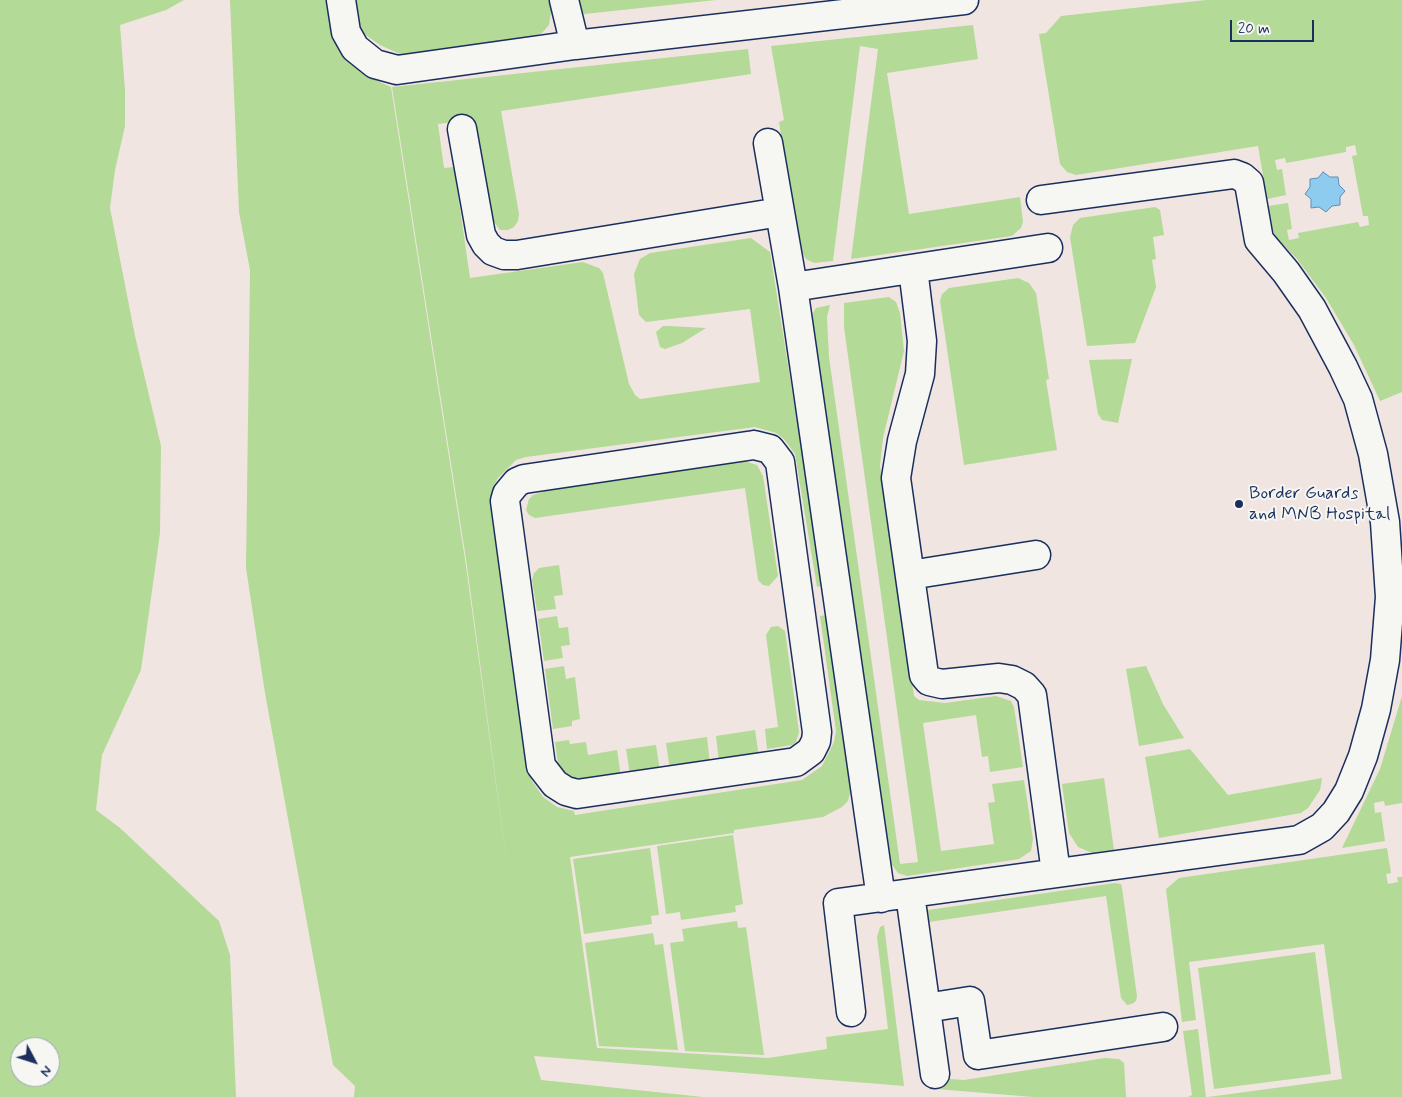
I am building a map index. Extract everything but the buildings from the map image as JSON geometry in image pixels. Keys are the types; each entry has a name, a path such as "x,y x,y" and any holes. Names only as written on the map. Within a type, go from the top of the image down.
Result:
{"street":[{"path":"341,0 346,32 355,48 374,64 397,70 575,45 964,0"},
{"path":"564,0 575,45"},
{"path":"462,129 481,235 493,251 504,255 780,212"},
{"path":"768,143 794,287 882,898"},
{"path":"851,1012 838,904 1299,840 1322,827 1336,812 1349,790 1363,756 1386,660 1390,597 1385,522 1373,454 1358,399 1312,309 1286,272 1258,240 1249,182 1234,174 1041,200"},
{"path":"794,287 1048,248"},
{"path":"913,269 922,340 920,374 902,441 896,478 924,675 929,681 942,684 999,678 1012,680 1024,686 1032,695 1056,874"},
{"path":"763,446 776,454 780,462 799,604 817,732 816,741 805,757 796,762 577,794 566,791 555,784 541,766 505,502 507,494 517,482 524,479 763,446"},
{"path":"910,575 1036,555"},
{"path":"799,604 838,598"},
{"path":"910,894 935,1074"},
{"path":"926,1008 970,1001 978,1055 1163,1027"}],"green space":[{"path":"0,0 184,0 166,10 120,25 125,90 125,126 115,170 110,208 135,336 161,446 160,533 141,670 102,755 96,810 120,828 219,921 230,955 236,1097 0,1097"},
{"path":"230,0 331,0 344,56 371,78 391,87 465,559 509,879 466,559 392,87 748,49 751,74 501,111 519,214 518,221 514,227 508,230 500,230 492,219 474,119 438,124 444,168 454,167 470,278 583,262 599,268 603,273 629,384 635,395 640,399 760,382 750,309 646,322 639,315 634,274 640,259 650,253 751,238 770,252 823,585 817,587 795,454 784,439 776,433 755,427 526,457 516,460 498,478 493,487 491,504 527,765 532,781 543,797 557,807 574,811 575,815 802,780 822,766 834,742 836,731 820,616 827,615 851,789 848,801 842,807 823,817 734,830 734,833 570,857 597,1048 768,1058 827,1049 826,1037 888,1029 877,937 880,927 884,925 904,1086 534,1056 541,1080 703,1097 354,1097 355,1086 333,1065 265,693 246,568 250,270 239,212"},
{"path":"349,0 553,0 549,25 542,33 533,37 402,55 380,45 360,31"},
{"path":"573,0 716,0 575,15"},
{"path":"1206,0 1402,0 1402,392 1380,401 1354,345 1326,298 1297,259 1274,235 1268,206 1288,203 1292,229 1287,230 1289,240 1299,238 1298,233 1358,222 1360,227 1369,225 1368,216 1363,216 1352,156 1357,155 1355,145 1346,147 1346,152 1286,163 1285,158 1275,160 1277,170 1282,169 1286,195 1267,199 1258,146 1076,175 1067,172 1060,164 1039,34 1046,33 1061,16"},
{"path":"973,25 978,59 887,73 909,214 1020,197 1023,222 1021,228 1012,236 851,259 878,49 860,46 833,261 814,263 806,259 798,246 779,122 784,120 771,46"},
{"path":"1155,207 1160,210 1164,235 1153,237 1156,259 1152,260 1156,287 1135,343 1087,346 1070,237 1073,225 1080,218"},
{"path":"1018,278 1029,283 1036,293 1049,379 1046,380 1057,450 964,465 940,301 942,294 949,288"},
{"path":"889,297 896,302 900,313 904,351 883,438 880,466 914,696 919,700 945,703 996,696 1011,701 1014,707 1023,767 990,772 988,756 982,757 976,715 923,723 941,851 994,844 988,803 995,802 992,784 1024,780 1033,839 1031,851 1019,859 907,876 898,873 890,862 812,325 813,313 816,308 830,305 827,317 829,357 900,864 918,862 844,327 844,303"},
{"path":"663,326 706,328 682,343 665,349 660,347 656,332"},
{"path":"1132,359 1118,423 1102,420 1098,414 1089,360"},
{"path":"744,461 757,465 763,476 778,576 769,586 763,585 758,580 745,488 535,518 529,515 526,510 529,499 533,495 548,490"},
{"path":"559,565 563,595 554,596 556,609 537,611 532,580 534,573 539,568"},
{"path":"557,616 559,628 568,627 570,645 561,646 563,658 544,661 538,619"},
{"path":"778,626 785,631 799,732 796,742 792,745 767,749 765,729 778,727 766,635 771,627"},
{"path":"564,666 566,679 575,677 580,719 572,721 572,726 553,729 545,669"},
{"path":"1146,666 1163,704 1184,738 1139,746 1126,669"},
{"path":"1402,696 1402,803 1385,806 1384,801 1374,803 1375,813 1381,812 1385,841 1342,848 1380,769"},
{"path":"755,730 759,757 719,762 716,736"},
{"path":"707,737 710,764 670,770 666,743"},
{"path":"569,740 570,744 586,742 588,755 617,750 621,777 574,781 558,764 555,742"},
{"path":"656,745 660,771 630,775 626,749"},
{"path":"1190,749 1228,795 1322,778 1320,790 1308,808 1301,813 1159,838 1145,757"},
{"path":"1104,778 1114,850 1092,853 1078,847 1069,833 1062,784"},
{"path":"733,835 743,904 735,906 736,912 681,920 680,912 666,914 657,846"},
{"path":"650,848 659,915 651,916 652,924 584,934 573,859"},
{"path":"1387,848 1391,873 1386,874 1388,884 1398,882 1397,877 1402,877 1402,1097 1208,1097 1342,1079 1324,944 1189,962 1196,1020 1182,1022 1166,889 1179,878"},
{"path":"1115,883 1121,884 1122,888 1137,996 1136,1001 1132,1004 1127,1005 1121,998 1106,896 929,922 928,910"},
{"path":"737,921 738,928 746,927 764,1055 685,1051 670,943 684,941 682,929"},
{"path":"653,933 655,945 663,944 678,1050 599,1046 585,943"},
{"path":"1315,952 1331,1074 1214,1089 1198,968"},
{"path":"1198,1029 1206,1097 1188,1097 1192,1095 1183,1031"},
{"path":"1105,1058 1119,1059 1124,1063 1126,1097 1033,1097 936,1089 937,1078 964,1080"}],"water":[{"path":"1323,172 1330,177 1338,177 1339,185 1345,191 1340,197 1340,205 1332,206 1326,212 1319,207 1311,208 1311,199 1305,194 1310,187 1310,179 1318,178"}],"place":[{"name":"Border Guards and MNB Hospital","path":"1239,504"}]}
